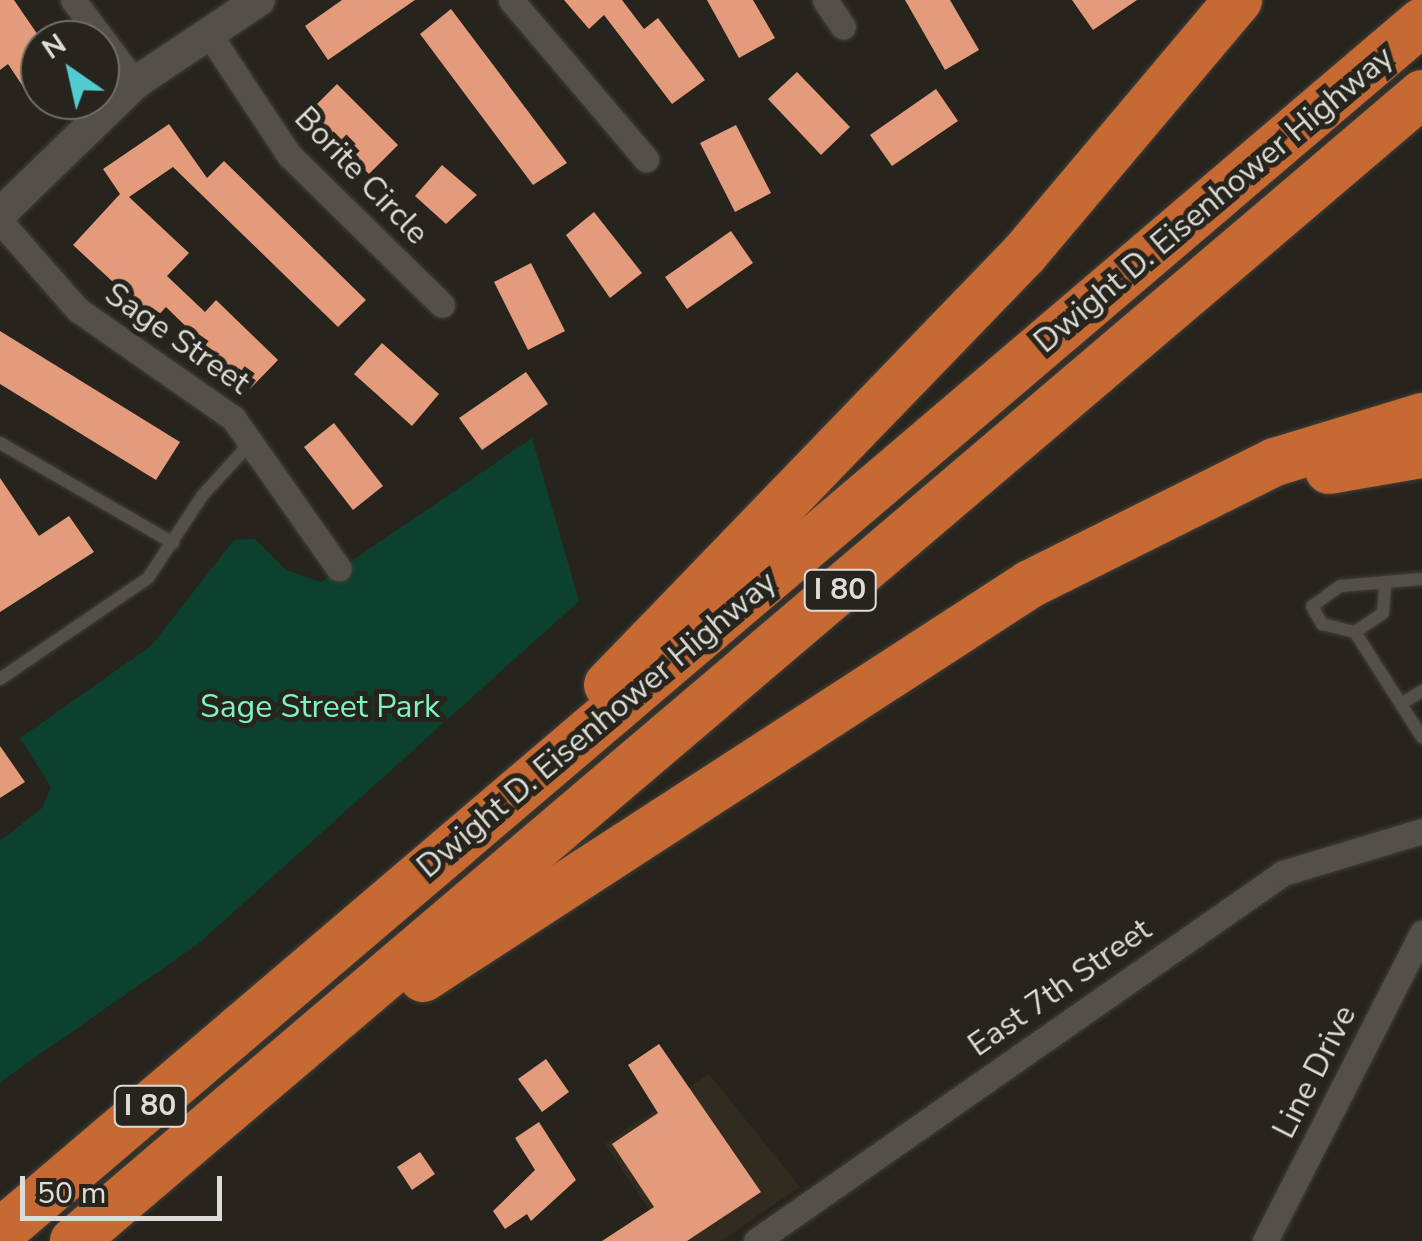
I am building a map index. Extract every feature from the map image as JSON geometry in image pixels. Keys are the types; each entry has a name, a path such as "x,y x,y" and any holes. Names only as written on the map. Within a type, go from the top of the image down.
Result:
{"highway":[{"path":"541,772 681,602 1025,253 1238,0"},
{"name":"Dwight D. Eisenhower Highway","path":"0,1233 1422,22"},
{"name":"Dwight D. Eisenhower Highway","path":"74,1241 1422,94"},
{"path":"257,1086 1000,602 1191,509 1276,462 1422,416"},
{"path":"1191,509 1314,474 1422,454"}],"street":[{"path":"73,0 135,83"},
{"path":"0,217 135,83 259,0"},
{"path":"511,0 646,159"},
{"path":"825,0 843,27"},
{"name":"Borite Circle","path":"209,34 289,155 442,306"},
{"name":"Sage Street","path":"0,217 78,310 208,394 254,439 339,569"},
{"name":"East 7th Street","path":"773,1236 1282,873 1422,831"},
{"name":"Line Drive","path":"1266,1241 1422,934"}],"lane":[{"path":"0,679 148,578 202,496 254,439"},
{"path":"0,443 173,543"},
{"path":"1422,579 1318,595 1312,606 1322,624 1355,632 1422,737"},
{"path":"1355,632 1382,613 1384,582"},
{"path":"1402,704 1422,691"}],"shaded area":[{"path":"709,1074 800,1187 721,1241 670,1241 605,1144"}],"green space":[{"name":"Sage Street Park","path":"532,438 579,601 198,944 0,1082 0,841 42,808 51,787 20,738 151,646 234,540 255,539 286,570 321,582"}],"building":[{"path":"0,0 14,0 28,20 20,20 20,82 8,64 0,70"},
{"path":"342,0 415,0 328,60 305,26"},
{"path":"564,0 622,0 644,29 658,18 705,80 672,104 604,15 589,29"},
{"path":"707,0 753,0 775,38 739,58"},
{"path":"905,0 950,0 979,50 945,70"},
{"path":"1072,0 1137,0 1093,30"},
{"path":"451,9 567,163 533,185 420,34"},
{"path":"797,72 850,127 821,155 768,99"},
{"path":"337,84 398,145 369,174 308,113"},
{"path":"936,89 958,121 892,166 870,135"},
{"path":"169,124 207,178 224,161 366,300 338,327 173,167 129,197 189,253 167,276 205,312 216,300 278,360 250,389 166,307 154,320 73,245 120,194 103,169"},
{"path":"736,125 771,193 735,212 700,143"},
{"path":"442,165 477,195 446,224 415,196"},
{"path":"594,212 642,273 610,298 566,235"},
{"path":"731,231 753,263 687,309 665,277"},
{"path":"531,263 565,331 528,350 494,282"},
{"path":"0,331 180,442 156,480 0,384"},
{"path":"382,343 439,394 412,426 354,374"},
{"path":"526,372 548,404 482,450 459,418"},
{"path":"334,423 383,486 353,510 304,447"},
{"path":"0,478 39,536 69,516 94,552 0,612"},
{"path":"0,746 25,782 0,798"},
{"path":"659,1044 761,1192 687,1241 602,1241 654,1207 612,1144 658,1113 628,1065"},
{"path":"546,1059 569,1092 542,1112 518,1079"},
{"path":"539,1122 576,1180 531,1221 527,1214 505,1229 493,1211 535,1170 515,1138"},
{"path":"420,1152 435,1174 412,1190 397,1167"}]}
